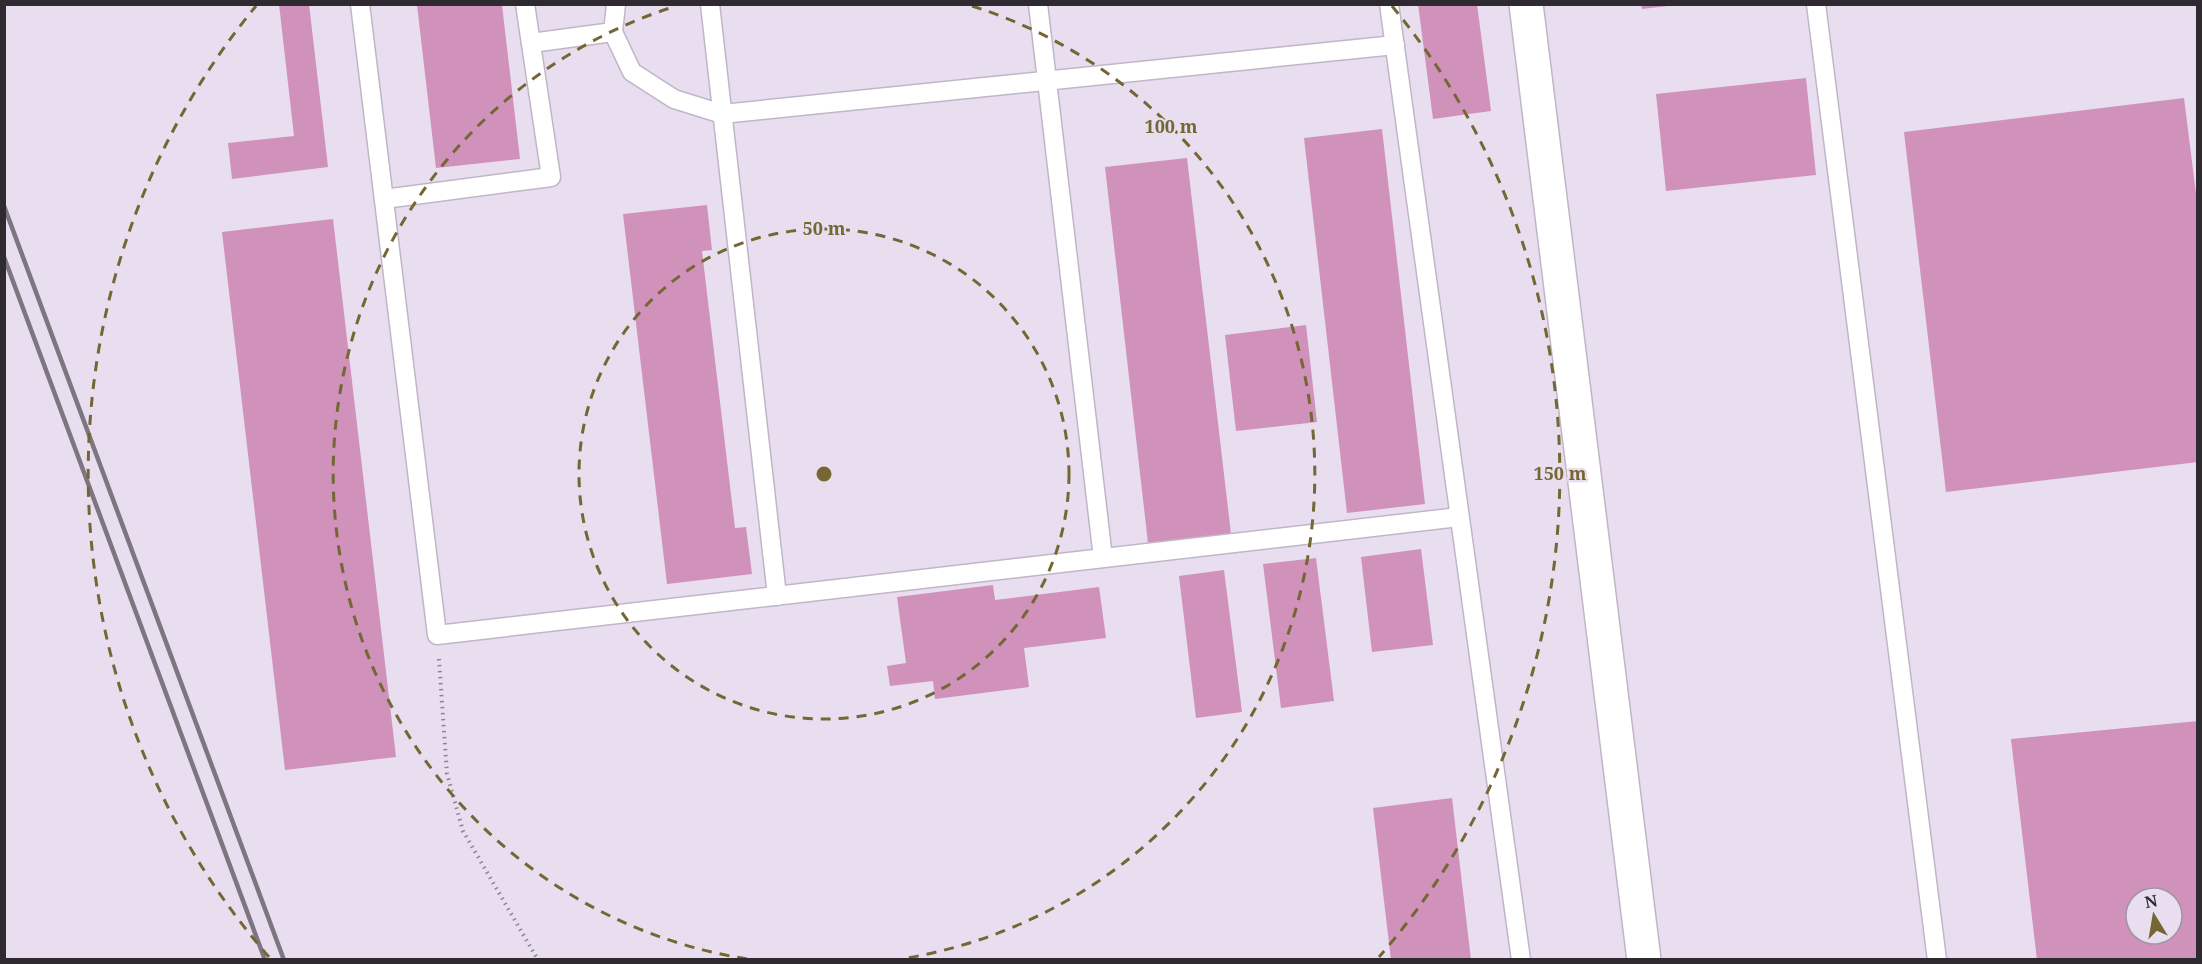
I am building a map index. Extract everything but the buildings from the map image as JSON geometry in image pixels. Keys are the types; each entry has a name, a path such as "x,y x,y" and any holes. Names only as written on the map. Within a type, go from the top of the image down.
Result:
{"street":[{"path":"1526,4 1644,960"}],"lane":[{"path":"360,4 437,635 1459,518"},
{"path":"384,199 551,177 525,4"},
{"path":"616,4 613,32 632,72 675,99 722,114 1395,45"},
{"path":"710,4 777,596"},
{"path":"1038,4 1045,81 1103,558"},
{"path":"1389,4 1521,960"},
{"path":"1816,4 1937,960"},
{"path":"531,43 613,32"}],"path":[{"path":"437,635 447,774 463,831 538,960"}],"railway":[{"path":"4,206 284,960"},
{"path":"4,257 265,960"}]}
